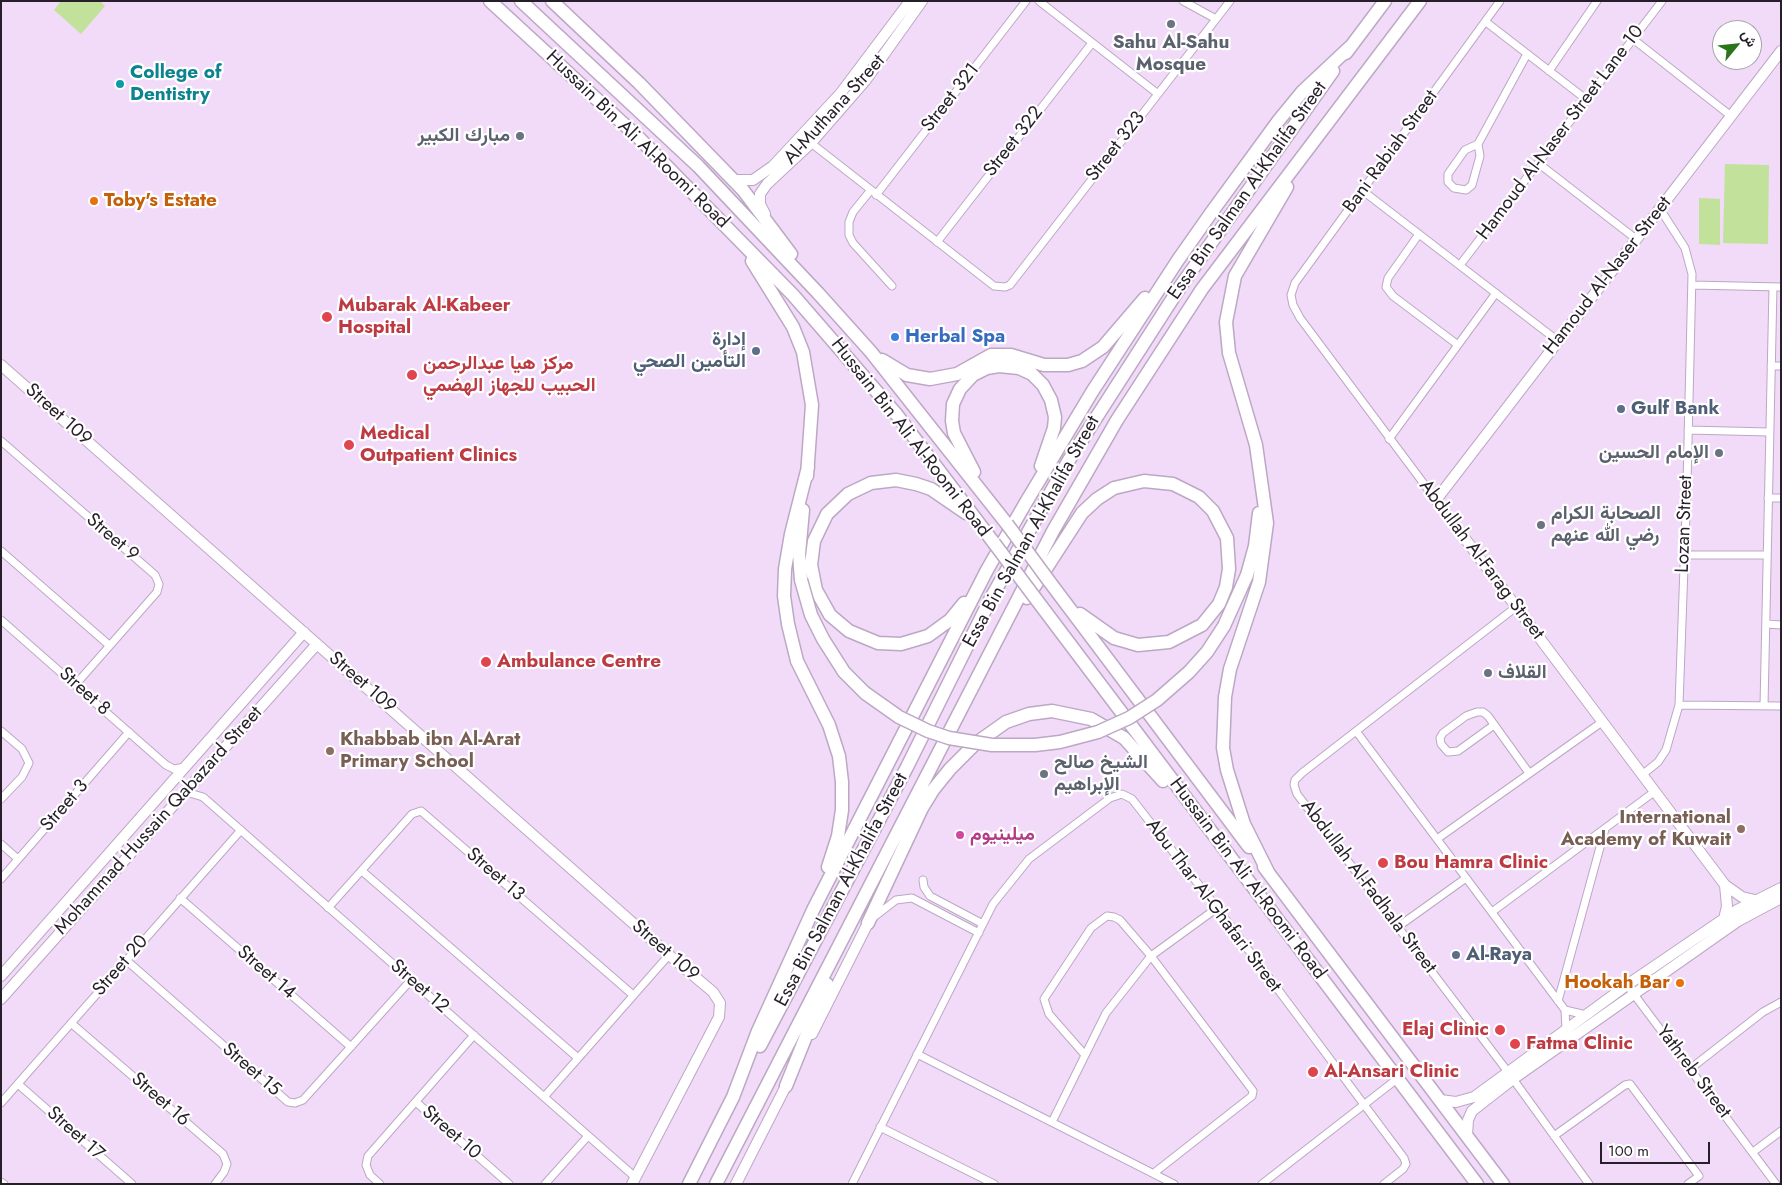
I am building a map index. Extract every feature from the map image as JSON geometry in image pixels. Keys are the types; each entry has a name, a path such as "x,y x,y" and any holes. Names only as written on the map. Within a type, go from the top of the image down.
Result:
{"highway":[{"name":"Hussain Bin Ali Al-Roomi Road","path":"490,1 640,139 793,294 897,415 1477,1184"},
{"name":"Hussain Bin Ali Al-Roomi Road","path":"522,1 698,166 871,352 1065,601 1503,1184"},
{"path":"552,1 639,83 734,180 767,220 818,293"},
{"name":"Essa Bin Salman Al-Khalifa Street","path":"733,1097 907,767 991,598 1069,460 1182,284 1350,47 1385,1"},
{"name":"Essa Bin Salman Al-Khalifa Street","path":"863,899 1053,531 1117,420 1202,289 1420,1"},
{"path":"689,1184 733,1097 758,1031 813,910 988,570 1025,504 1092,392 1178,260 1279,120 1302,92 1350,47"},
{"path":"1268,872 1244,824 1226,770 1222,724 1230,669 1254,601 1263,562 1267,523 1260,468 1251,425 1229,353 1226,332 1230,296 1239,267 1315,138"},
{"path":"732,232 776,296 794,327 803,352 812,405 808,467 800,539 801,580 809,610 822,639 844,672 866,693 899,717 928,731 949,738 992,745 1035,746 1092,734 1129,718 1157,700 1189,672 1207,652 1224,626 1244,582 1255,546 1259,518 1260,468"},
{"path":"871,352 907,375 930,379 957,374 978,360 992,355 1010,355 1051,366 1075,363 1090,357 1103,346 1178,260"},
{"path":"996,511 960,445 952,421 954,404 962,385 977,372 993,366 1014,367 1032,374 1043,385 1053,405 1052,433 1025,504"},
{"path":"808,467 788,550 784,581 786,610 798,660 825,715 836,744 842,782 838,836 813,910"},
{"path":"981,526 957,506 931,489 902,481 871,483 848,494 827,514 814,541 811,557 812,573 822,602 841,626 862,638 878,643 892,644 920,639 944,626 958,612 988,570"},
{"path":"984,665 1075,523 1089,507 1106,493 1134,482 1153,481 1173,484 1199,497 1218,518 1229,550 1230,569 1226,587 1219,604 1209,618 1189,634 1161,644 1130,644 1108,634 1065,601"},
{"path":"868,923 922,808 940,780 975,744 995,728 1019,716 1041,712 1062,712 1082,715 1100,722 1124,738 1256,892"},
{"path":"786,1086 863,899"},
{"path":"716,1184 863,899"}],"street":[{"name":"Al-Muthana Street","path":"734,180 753,180 773,166 840,94 910,1"},
{"name":"Al-Muthana Street","path":"767,220 760,204 760,194 767,184 811,143 865,81 922,1"},
{"name":"Street 321","path":"892,286 853,243 849,234 849,222 853,212 873,193 1026,1"},
{"path":"1039,1 1158,94"},
{"path":"1183,1 1216,19"},
{"name":"Street 323","path":"937,242 999,288 1010,285 1230,1"},
{"name":"Bani Rabiah Street","path":"1293,305 1291,295 1294,283 1500,1"},
{"path":"1549,70 1597,1"},
{"name":"Hamoud Al-Naser Street Lane 10","path":"1460,265 1662,1"},
{"path":"1486,22 1586,100"},
{"path":"1633,39 1731,116"},
{"name":"Street 322","path":"937,242 1092,43"},
{"name":"Hamoud Al-Naser Street","path":"1436,500 1781,51"},
{"path":"1478,144 1480,156 1470,187 1463,190 1454,188 1448,182 1448,175 1465,150 1478,144 1527,54"},
{"path":"811,143 937,242"},
{"path":"1538,163 1636,239"},
{"path":"1363,191 1558,341"},
{"name":"Lozan Street","path":"1642,775 1658,762 1666,750 1679,705 1688,430 1692,285 1689,261 1685,248 1660,208"},
{"path":"1420,234 1388,278 1386,286 1393,296 1458,345"},
{"path":"1692,285 1777,287 1771,366 1764,706"},
{"path":"1390,439 1496,293"},
{"name":"Abdullah Al-Farag Street","path":"1293,305 1324,351 1725,885 1742,897 1755,900"},
{"name":"Street 109","path":"1,364 713,992 720,1003 719,1018 634,1180"},
{"path":"1771,366 1781,366"},
{"path":"1688,430 1769,432"},
{"name":"Street 9","path":"1,442 155,575 159,584 157,592 108,645 76,684"},
{"path":"1768,498 1781,498"},
{"path":"1,551 108,645"},
{"path":"1684,555 1767,554"},
{"name":"Abdullah Al-Fadhala Street","path":"1516,607 1302,773 1295,780 1294,785 1297,794 1399,926 1589,1184"},
{"name":"Street 8","path":"1,620 166,765"},
{"path":"1766,624 1781,624"},
{"name":"Mohammad Hussain Qabazard Street","path":"1,976 171,786 304,632"},
{"name":"Mohammad Hussain Qabazard Street","path":"1,999 317,644"},
{"path":"239,731 253,709 284,675 284,668 273,668"},
{"path":"1679,705 1781,706"},
{"path":"1494,725 1458,752 1448,752 1441,744 1440,738 1443,733 1466,716 1483,712 1494,725 1529,774"},
{"path":"1437,839 1602,722"},
{"path":"1356,731 1565,1010 1566,1029"},
{"path":"1,732 22,749 29,763 22,777 1,799"},
{"name":"Street 3","path":"1,879 129,732"},
{"path":"166,765 179,769 188,766"},
{"path":"166,765 171,786"},
{"path":"199,776 203,797"},
{"name":"Street 12","path":"186,792 203,797 544,1096 634,1180"},
{"path":"1492,912 1654,792"},
{"name":"Abu Thar Al-Ghafari Street","path":"852,1184 993,904 1029,859 1110,798 1122,794 1132,799 1217,908 1404,1158 1406,1164 1384,1184"},
{"name":"Street 13","path":"328,908 412,814 421,811 633,995"},
{"path":"1558,1001 1605,828"},
{"name":"Street 20","path":"1,1103 241,830"},
{"path":"1,844 18,859"},
{"path":"362,871 578,1058"},
{"path":"1399,926 1466,878"},
{"path":"926,904 923,894 923,882 930,896 983,924"},
{"path":"1724,919 1727,899 1725,885"},
{"path":"1467,1134 1467,1124 1472,1111 1510,1075 1566,1029 1724,919 1755,900 1781,888"},
{"name":"Street 14","path":"180,898 351,1047"},
{"path":"736,1184 868,923 896,900 912,898 979,933"},
{"path":"1440,1100 1456,1102 1468,1100 1510,1075 1634,994 1738,921 1781,898"},
{"path":"1052,1122 1106,1013 1151,956 1217,908"},
{"path":"1085,1055 1049,1014 1044,1000 1091,928 1107,916 1114,916 1120,920 1151,956 1252,1092 1252,1096 1154,1173"},
{"path":"16,982 9,984 7,979 27,956 32,942"},
{"path":"544,1096 669,955"},
{"name":"Street 15","path":"126,960 288,1102 295,1103 303,1100 411,980"},
{"name":"Yathreb Street","path":"1627,985 1776,1184"},
{"path":"1690,1069 1764,1012 1781,1002"},
{"path":"1565,1010 1586,1015"},
{"name":"Street 16","path":"72,1023 223,1154 227,1164 224,1172 214,1184"},
{"name":"Street 10","path":"380,1184 370,1175 366,1165 368,1156 474,1035"},
{"path":"918,1054 1174,1184"},
{"path":"1262,1184 1397,1079"},
{"name":"Street 17","path":"18,1084 132,1184"},
{"path":"1554,1136 1625,1085 1630,1084 1698,1176 1688,1184"},
{"name":"Street 10","path":"416,1102 509,1184"},
{"path":"880,1127 994,1184"},
{"path":"1752,1152 1781,1131"},
{"path":"545,1184 588,1136"}],"green space":[{"path":"61,1 100,1 105,6 81,34 54,10"},
{"path":"1725,164 1769,165 1768,244 1723,243"},
{"path":"1699,198 1720,199 1720,245 1699,244"}],"place":[{"name":"Sahu Al-Sahu Mosque","path":"1171,24"},
{"name":"College of Dentistry","path":"120,84"},
{"name":"مبارك الكبير","path":"520,136"},
{"name":"Toby's Estate","path":"94,201"},
{"name":"Mubarak Al-Kabeer Hospital","path":"327,317"},
{"name":"Herbal Spa","path":"895,337"},
{"name":"إدارة التأمين الصحي","path":"756,351"},
{"name":"مركز هيا عبدالرحمن الحبيب للجهاز الهضمي","path":"412,375"},
{"name":"Gulf Bank","path":"1621,409"},
{"name":"Medical Outpatient Clinics","path":"349,445"},
{"name":"الإمام الحسين","path":"1719,453"},
{"name":"الصحابة الكرام رضي الله عنهم","path":"1541,525"},
{"name":"Ambulance Centre","path":"486,662"},
{"name":"القلاف","path":"1488,673"},
{"name":"Khabbab ibn Al-Arat Primary School","path":"330,751"},
{"name":"الشيخ صالح الإبراهيم","path":"1044,774"},
{"name":"International Academy of Kuwait","path":"1741,829"},
{"name":"ميلينيوم","path":"960,835"},
{"name":"Bou Hamra Clinic","path":"1383,863"},
{"name":"Al-Raya","path":"1456,955"},
{"name":"Hookah Bar","path":"1680,983"},
{"name":"Elaj Clinic","path":"1500,1030"},
{"name":"Fatma Clinic","path":"1515,1044"},
{"name":"Al-Ansari Clinic","path":"1313,1072"}]}
